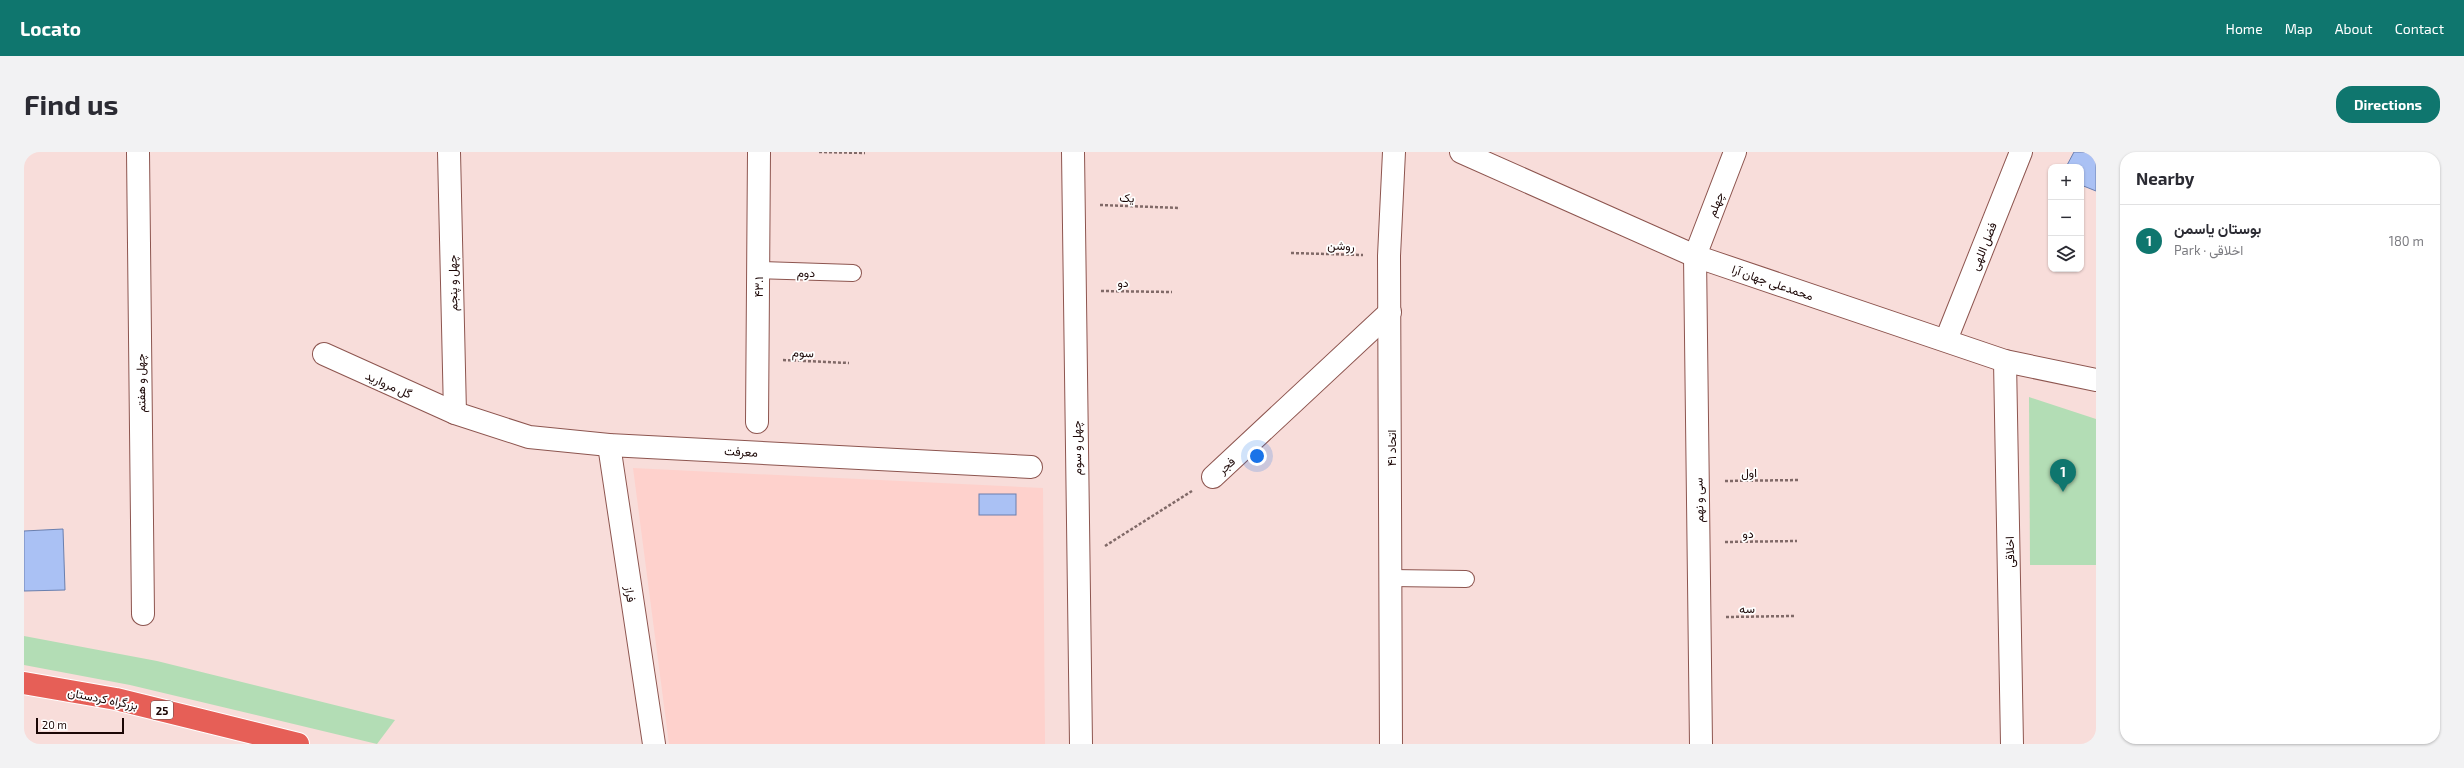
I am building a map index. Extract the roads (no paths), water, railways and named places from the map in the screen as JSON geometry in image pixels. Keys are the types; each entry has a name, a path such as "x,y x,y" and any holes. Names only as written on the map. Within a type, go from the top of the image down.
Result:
{"highway":[{"name":"بزرگراه کردستان","path":"24,683 116,699 298,744"}],"street":[{"name":"چهل و هفتم","path":"138,152 143,614"},
{"name":"چهل و پنجم","path":"449,152 455,413"},
{"name":"۴۳.۱","path":"756,422 759,152"},
{"name":"چهل و سوم","path":"1073,152 1081,744"},
{"name":"اتحاد ۴۱","path":"1391,744 1389,256 1394,152"},
{"name":"محمدعلی جهان آرا","path":"1461,152 1695,256 2005,361 2096,380"},
{"name":"چهلم","path":"1695,256 1734,152"},
{"name":"فضل اللهی","path":"1946,340 2021,152"},
{"name":"سی و نهم","path":"1695,256 1702,744"},
{"name":"فجر","path":"1213,477 1390,312"},
{"name":"گل مروارید","path":"324,354 455,413"},
{"name":"اخلاقی","path":"2005,361 2012,744"},
{"name":"معرفت","path":"455,413 528,437 609,445 1031,467"},
{"name":"فراز","path":"609,445 654,744"}],"lane":[{"name":"دوم","path":"758,270 853,273"},
{"path":"1391,578 1466,579"}],"place":[{"name":"بوستان یاسمن","path":"2063,492"}]}
